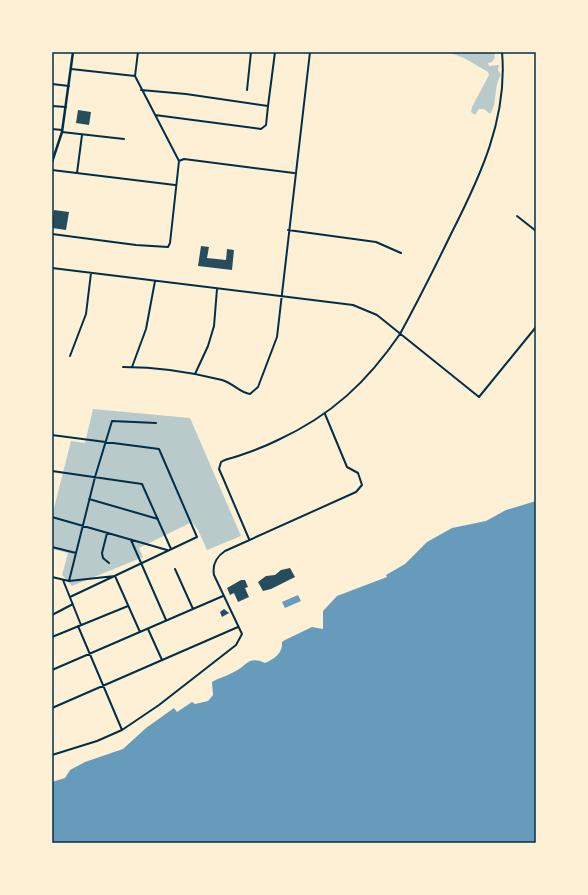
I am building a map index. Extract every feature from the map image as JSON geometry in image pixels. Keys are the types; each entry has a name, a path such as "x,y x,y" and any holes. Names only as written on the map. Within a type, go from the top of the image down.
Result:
{"street":[{"path":"52,162 62,131 73,52"},
{"path":"52,234 136,245 166,247 170,243 175,185 179,161 134,76 138,52"},
{"path":"247,90 252,52"},
{"path":"156,115 261,129 266,125 275,52"},
{"path":"123,367 195,374 232,384 245,393 250,394 255,391 276,341 310,52"},
{"path":"249,539 222,478 220,469 221,462 277,441 325,414 346,398 388,352 400,334 474,189 487,156 495,127 502,90 502,52"},
{"path":"71,68 134,76"},
{"path":"52,84 69,86"},
{"path":"141,90 186,94 268,106"},
{"path":"52,106 66,108"},
{"path":"52,129 82,135 124,139"},
{"path":"77,173 82,135"},
{"path":"179,161 184,159 295,173"},
{"path":"52,170 175,185"},
{"path":"517,216 536,231"},
{"path":"288,230 376,242 401,253"},
{"path":"52,268 353,305 377,315 479,397 536,327"},
{"path":"70,356 86,314 91,273"},
{"path":"132,367 146,329 155,281"},
{"path":"195,374 208,346 214,326 217,289"},
{"path":"52,755 97,741 122,730 159,705 230,651 242,634 214,575 213,565 215,560 225,551 249,539 306,515 361,488 362,483 360,476 354,470 347,467 325,414"},
{"path":"69,581 94,477 112,421 128,420 156,424"},
{"path":"52,435 158,449 197,537 70,596"},
{"path":"52,471 142,484 171,549"},
{"path":"89,499 158,519"},
{"path":"52,517 168,550"},
{"path":"107,533 102,558 109,563"},
{"path":"131,540 166,620"},
{"path":"52,547 76,553"},
{"path":"175,569 194,609"},
{"path":"52,577 69,581 115,576"},
{"path":"115,576 140,632"},
{"path":"63,580 73,604 89,654 122,730"},
{"path":"52,670 223,596"},
{"path":"52,615 73,604"},
{"path":"52,637 128,606"},
{"path":"52,708 103,687 238,626"},
{"path":"148,628 162,660"}],"shaded area":[{"path":"448,52 494,52 495,58 492,62 488,63 489,66 499,65 498,70 501,75 497,85 494,105 490,114 484,109 479,109 475,115 471,112 472,107 489,75 488,72 464,58"},
{"path":"93,409 190,418 241,536 207,550 198,530 192,522 139,548 143,557 72,586 62,575 68,553 52,549 52,516 71,441 85,443"}],"water":[{"path":"536,501 536,843 52,843 52,782 65,778 70,770 85,762 123,749 146,728 174,708 177,712 192,702 195,704 208,701 213,695 212,682 237,671 251,661 254,660 265,663 272,660 281,649 282,642 285,640 312,627 323,629 323,611 337,596 387,577 386,575 405,564 427,542 452,528 486,521 506,510"},
{"path":"298,595 301,601 285,608 282,602"}],"building":[{"path":"78,110 91,112 89,125 76,123"},
{"path":"54,210 69,212 66,230 52,228"},
{"path":"201,246 209,247 207,258 226,260 227,249 234,250 232,270 198,266"},
{"path":"290,568 295,577 271,589 263,591 258,582 266,576 275,575 281,570"},
{"path":"241,580 245,580 248,587 245,588 249,597 238,602 234,593 230,595 227,588"},
{"path":"224,609 229,613 222,617 220,612"}]}
